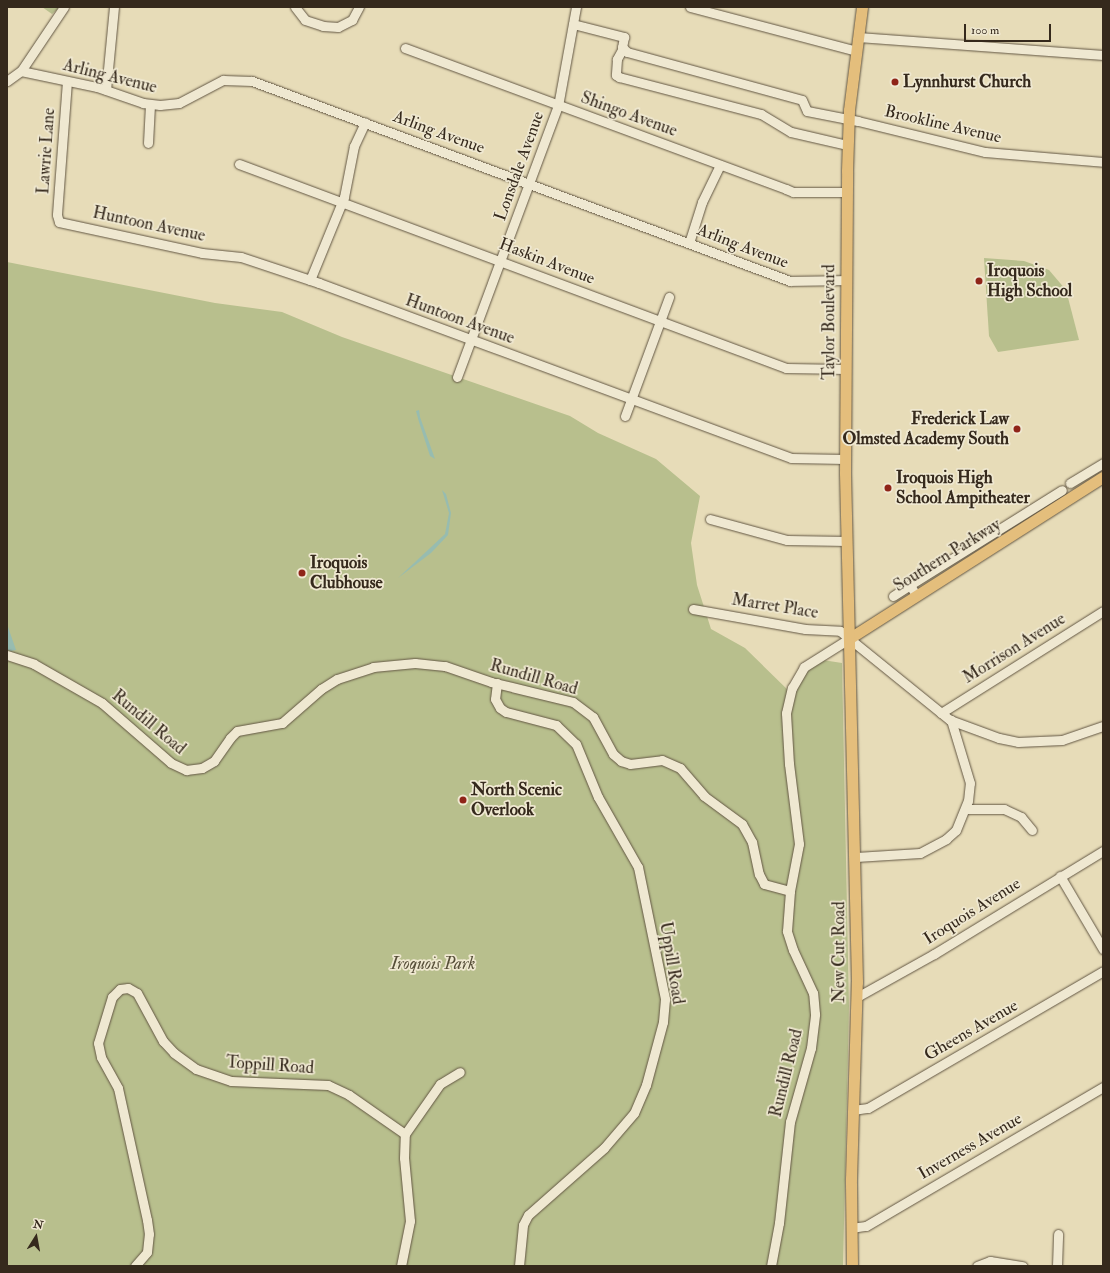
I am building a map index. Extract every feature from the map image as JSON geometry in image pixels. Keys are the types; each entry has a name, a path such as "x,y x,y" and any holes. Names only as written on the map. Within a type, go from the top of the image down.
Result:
{"main road":[{"name":"Taylor Boulevard","path":"850,638 845,459 847,145 848,120 862,7"},
{"name":"Southern Parkway","path":"850,638 1055,507 1102,481"},
{"name":"New Cut Road","path":"850,638 856,857 857,997 853,1110 852,1266"}],"street":[{"path":"7,81 21,71 64,7"},
{"path":"106,90 114,7"},
{"path":"295,7 305,20 323,26 346,25 356,16 359,7"},
{"name":"Lonsdale Avenue","path":"457,377 502,261 529,182 558,106 576,7"},
{"path":"690,7 856,51"},
{"path":"573,24 624,37 623,48 617,59 616,75 619,77 761,114 791,132 847,145"},
{"path":"858,37 1103,55"},
{"name":"Shingo Avenue","path":"405,48 558,106 794,192 847,192"},
{"name":"Brookline Avenue","path":"623,48 627,52 798,98 802,100 807,111 985,152 1103,162"},
{"name":"Arling Avenue","path":"21,71 106,90 150,105 174,105 217,82 241,79 366,122 790,281 846,280"},
{"name":"Lawrie Lane","path":"59,222 57,215 67,81"},
{"path":"148,143 150,105"},
{"path":"310,280 342,202 354,146 366,122"},
{"name":"Haskin Avenue","path":"239,164 791,370 846,369"},
{"path":"689,243 702,202 720,165"},
{"name":"Huntoon Avenue","path":"59,222 202,253 234,255 310,280 791,458 845,459"},
{"path":"625,416 669,297"},
{"path":"1070,483 1103,463"},
{"path":"893,596 1062,490"},
{"path":"1049,498 1055,507"},
{"path":"710,519 786,540 847,540"},
{"path":"910,585 916,595"},
{"name":"Marret Place","path":"693,609 805,629 840,631 850,638"},
{"name":"Morrison Avenue","path":"942,713 1103,611"},
{"path":"790,891 798,844 786,729 788,700 796,681 807,664 850,638 867,655 951,720 981,733 1018,742 1062,740 1103,726"},
{"name":"Rundill Road","path":"7,655 34,664 102,703 171,763 190,770 202,768 214,761 230,738 237,731 282,723 321,689 354,672 393,664 415,663 445,666 497,683 566,700 584,708 597,723 613,754 621,761 630,764 662,760 676,765 704,796 742,824 752,842 759,874 764,884 790,891 788,937 813,993 814,1027 790,1122 779,1223 771,1266"},
{"name":"Uppill Road","path":"497,683 494,699 503,711 556,725 576,744 598,797 638,867 665,999 664,1016 646,1084 634,1113 604,1148 528,1216 524,1225 519,1266"},
{"path":"856,857 907,856 926,851 951,835 966,809 970,794 967,769 951,720"},
{"path":"966,809 1004,809 1020,817 1032,830"},
{"name":"Iroquois Avenue","path":"857,997 934,954 1103,851"},
{"path":"1060,876 1103,948"},
{"name":"Gheens Avenue","path":"853,1110 868,1108 1103,972"},
{"name":"Toppill Road","path":"135,1266 147,1252 149,1234 147,1220 118,1088 101,1057 98,1043 112,997 120,989 128,988 137,993 165,1044 200,1071 231,1081 328,1085 349,1095 405,1134"},
{"path":"401,1266 410,1215 404,1158 405,1134 440,1084 460,1072"},
{"name":"Inverness Avenue","path":"852,1228 866,1226 1103,1087"},
{"path":"1057,1266 1058,1234"},
{"path":"978,1265 990,1261 1023,1266"}],"green space":[{"path":"42,7 60,7 52,14"},
{"path":"984,258 1024,261 1049,270 1066,290 1079,340 998,352 989,336"},
{"name":"Iroquois Park","path":"7,262 215,303 282,312 342,337 570,416 598,433 656,459 700,496 691,543 697,585 711,629 745,648 791,693 796,681 816,659 842,663 849,1006 843,1266 7,1266"}],"water":[{"path":"419,410 420,417 435,459 430,456 416,411"},
{"path":"442,490 446,494 451,513 448,535 431,553 398,578 445,534 449,513"},
{"path":"7,624 16,650 8,650"}],"place":[{"name":"Lynnhurst Church","path":"895,82"},
{"name":"Iroquois High School","path":"979,281"},
{"name":"Frederick Law Olmsted Academy South","path":"1017,429"},
{"name":"Iroquois High School Ampitheater","path":"888,488"},
{"name":"Iroquois Clubhouse","path":"302,573"},
{"name":"North Scenic Overlook","path":"463,800"}]}
